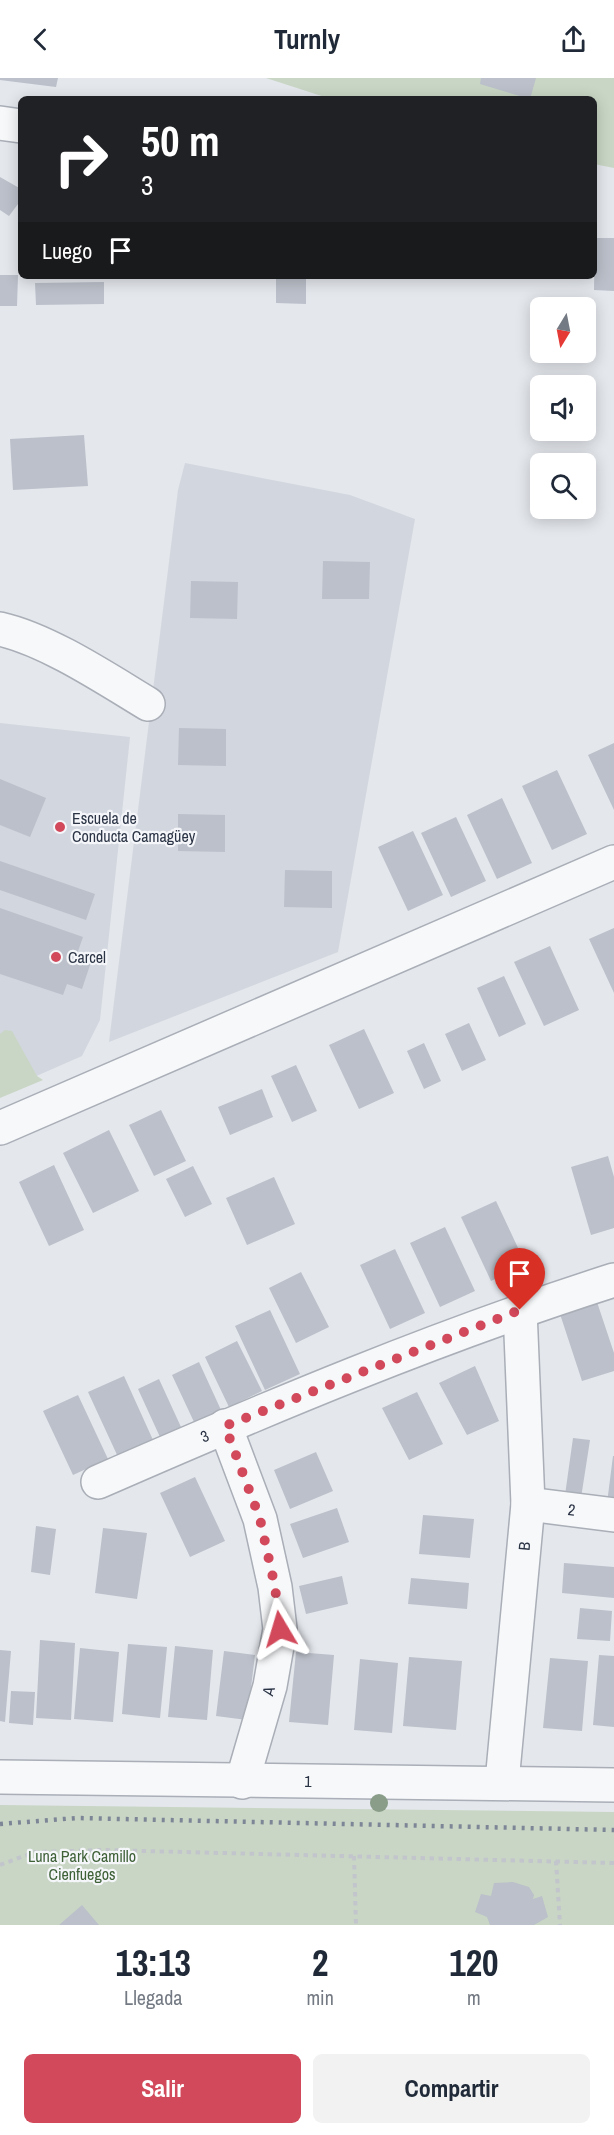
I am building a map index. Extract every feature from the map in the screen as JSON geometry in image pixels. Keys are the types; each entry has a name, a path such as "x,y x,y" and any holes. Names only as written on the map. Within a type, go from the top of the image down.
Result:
{"street":[{"path":"0,123 18,126"},
{"path":"0,629 14,632 86,667 148,704"},
{"path":"0,1128 614,862"},
{"name":"3","path":"98,1482 225,1426 520,1310 614,1280"},
{"name":"B","path":"502,1782 528,1504 520,1310"},
{"name":"A","path":"225,1426 260,1519 275,1587 280,1629 270,1686 242,1782"},
{"name":"2","path":"528,1504 614,1515"},
{"name":"1","path":"0,1777 242,1782 502,1782 614,1785"}],"path":[{"path":"0,1865 3,1860 35,1852 105,1850 614,1863"},
{"path":"354,1856 356,1925"},
{"path":"556,1862 560,1925"}],"shaded area":[{"path":"185,463 350,495 415,519 338,952 109,1042 178,490"},
{"name":"Escuela de Conducta Camagüey","path":"0,723 130,737 100,1020 82,1056 0,1092"}],"green space":[{"path":"266,78 614,78 614,168 597,165 597,96 322,96"},
{"path":"5,1030 12,1031 37,1076 43,1080 0,1098 0,1034"},
{"name":"Luna Park Camillo Cienfuegos","path":"0,1805 614,1812 614,1925 0,1925"}],"building":[{"path":"0,78 58,78 56,87 0,80"},
{"path":"481,78 536,78 531,96 520,96 480,84"},
{"path":"0,177 18,187 18,204 9,216 0,210"},
{"path":"597,238 614,238 614,291 594,290 594,279 597,279"},
{"path":"0,275 18,275 17,306 0,306"},
{"path":"276,279 306,279 306,304 276,303"},
{"path":"104,282 104,304 36,305 35,283"},
{"path":"84,435 88,486 13,490 10,439"},
{"path":"323,561 370,562 369,599 322,599"},
{"path":"191,581 238,582 237,619 190,618"},
{"path":"179,728 226,729 226,766 178,765"},
{"path":"614,743 614,810 588,755"},
{"path":"557,770 587,834 552,850 522,786"},
{"path":"0,779 46,798 30,837 0,825"},
{"path":"502,798 532,863 497,879 467,815"},
{"path":"178,814 225,815 225,852 178,851"},
{"path":"456,817 486,881 451,897 421,833"},
{"path":"413,831 443,895 408,911 378,847"},
{"path":"0,861 95,894 86,920 0,890"},
{"path":"285,870 332,871 332,908 284,907"},
{"name":"Carcel","path":"0,908 83,937 77,954 92,959 82,989 67,984 63,995 0,974"},
{"path":"614,928 614,993 589,939"},
{"path":"550,946 579,1010 544,1026 514,962"},
{"path":"504,976 526,1024 499,1037 477,988"},
{"path":"469,1023 486,1060 462,1071 445,1034"},
{"path":"364,1029 394,1093 359,1109 329,1045"},
{"path":"424,1043 441,1081 424,1089 407,1051"},
{"path":"296,1065 317,1111 292,1122 271,1076"},
{"path":"262,1089 273,1117 230,1135 218,1107"},
{"path":"161,1110 186,1161 154,1176 129,1125"},
{"path":"109,1130 139,1191 93,1213 63,1153"},
{"path":"608,1156 614,1177 614,1228 591,1235 571,1167"},
{"path":"54,1165 84,1230 49,1246 19,1182"},
{"path":"193,1166 212,1204 185,1217 166,1179"},
{"path":"274,1177 295,1224 247,1245 226,1198"},
{"path":"496,1201 526,1265 491,1281 461,1217"},
{"path":"445,1227 475,1291 440,1307 410,1243"},
{"path":"395,1249 425,1313 390,1329 360,1265"},
{"path":"301,1272 329,1327 296,1343 269,1288"},
{"path":"597,1302 614,1353 614,1371 582,1381 560,1314"},
{"path":"270,1310 300,1374 265,1390 235,1326"},
{"path":"237,1341 262,1391 229,1407 205,1357"},
{"path":"199,1362 221,1410 194,1422 172,1375"},
{"path":"475,1366 499,1421 467,1435 439,1383"},
{"path":"124,1376 153,1440 118,1457 88,1392"},
{"path":"159,1379 181,1427 160,1437 138,1389"},
{"path":"417,1392 443,1444 409,1460 382,1408"},
{"path":"78,1395 108,1459 73,1475 43,1411"},
{"path":"573,1438 590,1440 581,1498 565,1495"},
{"path":"316,1452 333,1491 290,1509 274,1470"},
{"path":"614,1456 614,1504 607,1503"},
{"path":"195,1477 225,1541 190,1557 160,1493"},
{"path":"337,1508 349,1542 303,1558 290,1524"},
{"path":"423,1515 474,1519 470,1558 419,1554"},
{"path":"36,1526 56,1529 50,1575 31,1572"},
{"path":"103,1528 147,1533 137,1599 95,1593"},
{"path":"564,1563 614,1567 614,1598 562,1593"},
{"path":"342,1576 348,1604 306,1614 299,1586"},
{"path":"411,1578 469,1583 467,1609 408,1604"},
{"path":"580,1608 612,1611 610,1641 577,1639"},
{"path":"40,1640 75,1643 71,1720 36,1718"},
{"path":"128,1644 167,1647 160,1718 122,1714"},
{"path":"175,1646 213,1650 207,1720 168,1717"},
{"path":"80,1648 119,1652 113,1722 74,1719"},
{"path":"0,1650 11,1651 5,1722 0,1721"},
{"path":"224,1651 255,1655 247,1720 216,1716"},
{"path":"296,1652 334,1655 328,1725 289,1722"},
{"path":"599,1655 614,1656 614,1727 593,1725"},
{"path":"409,1657 462,1661 456,1730 403,1726"},
{"path":"550,1658 588,1661 582,1731 543,1728"},
{"path":"360,1659 398,1663 392,1733 354,1730"},
{"path":"11,1691 35,1692 33,1725 9,1723"},
{"path":"513,1882 529,1887 534,1895 533,1899 542,1896 548,1917 534,1925 490,1925 487,1917 475,1912 481,1894 491,1896 494,1883"},
{"path":"82,1905 99,1925 59,1925"}],"railway":[{"path":"0,1824 77,1818 614,1830"}],"place":[{"name":"Escuela de Conducta Camagüey","path":"60,827"},
{"name":"Carcel","path":"56,957"}],"route":[{"path":"280,1629 275,1587 260,1519 225,1426 520,1310"}]}
